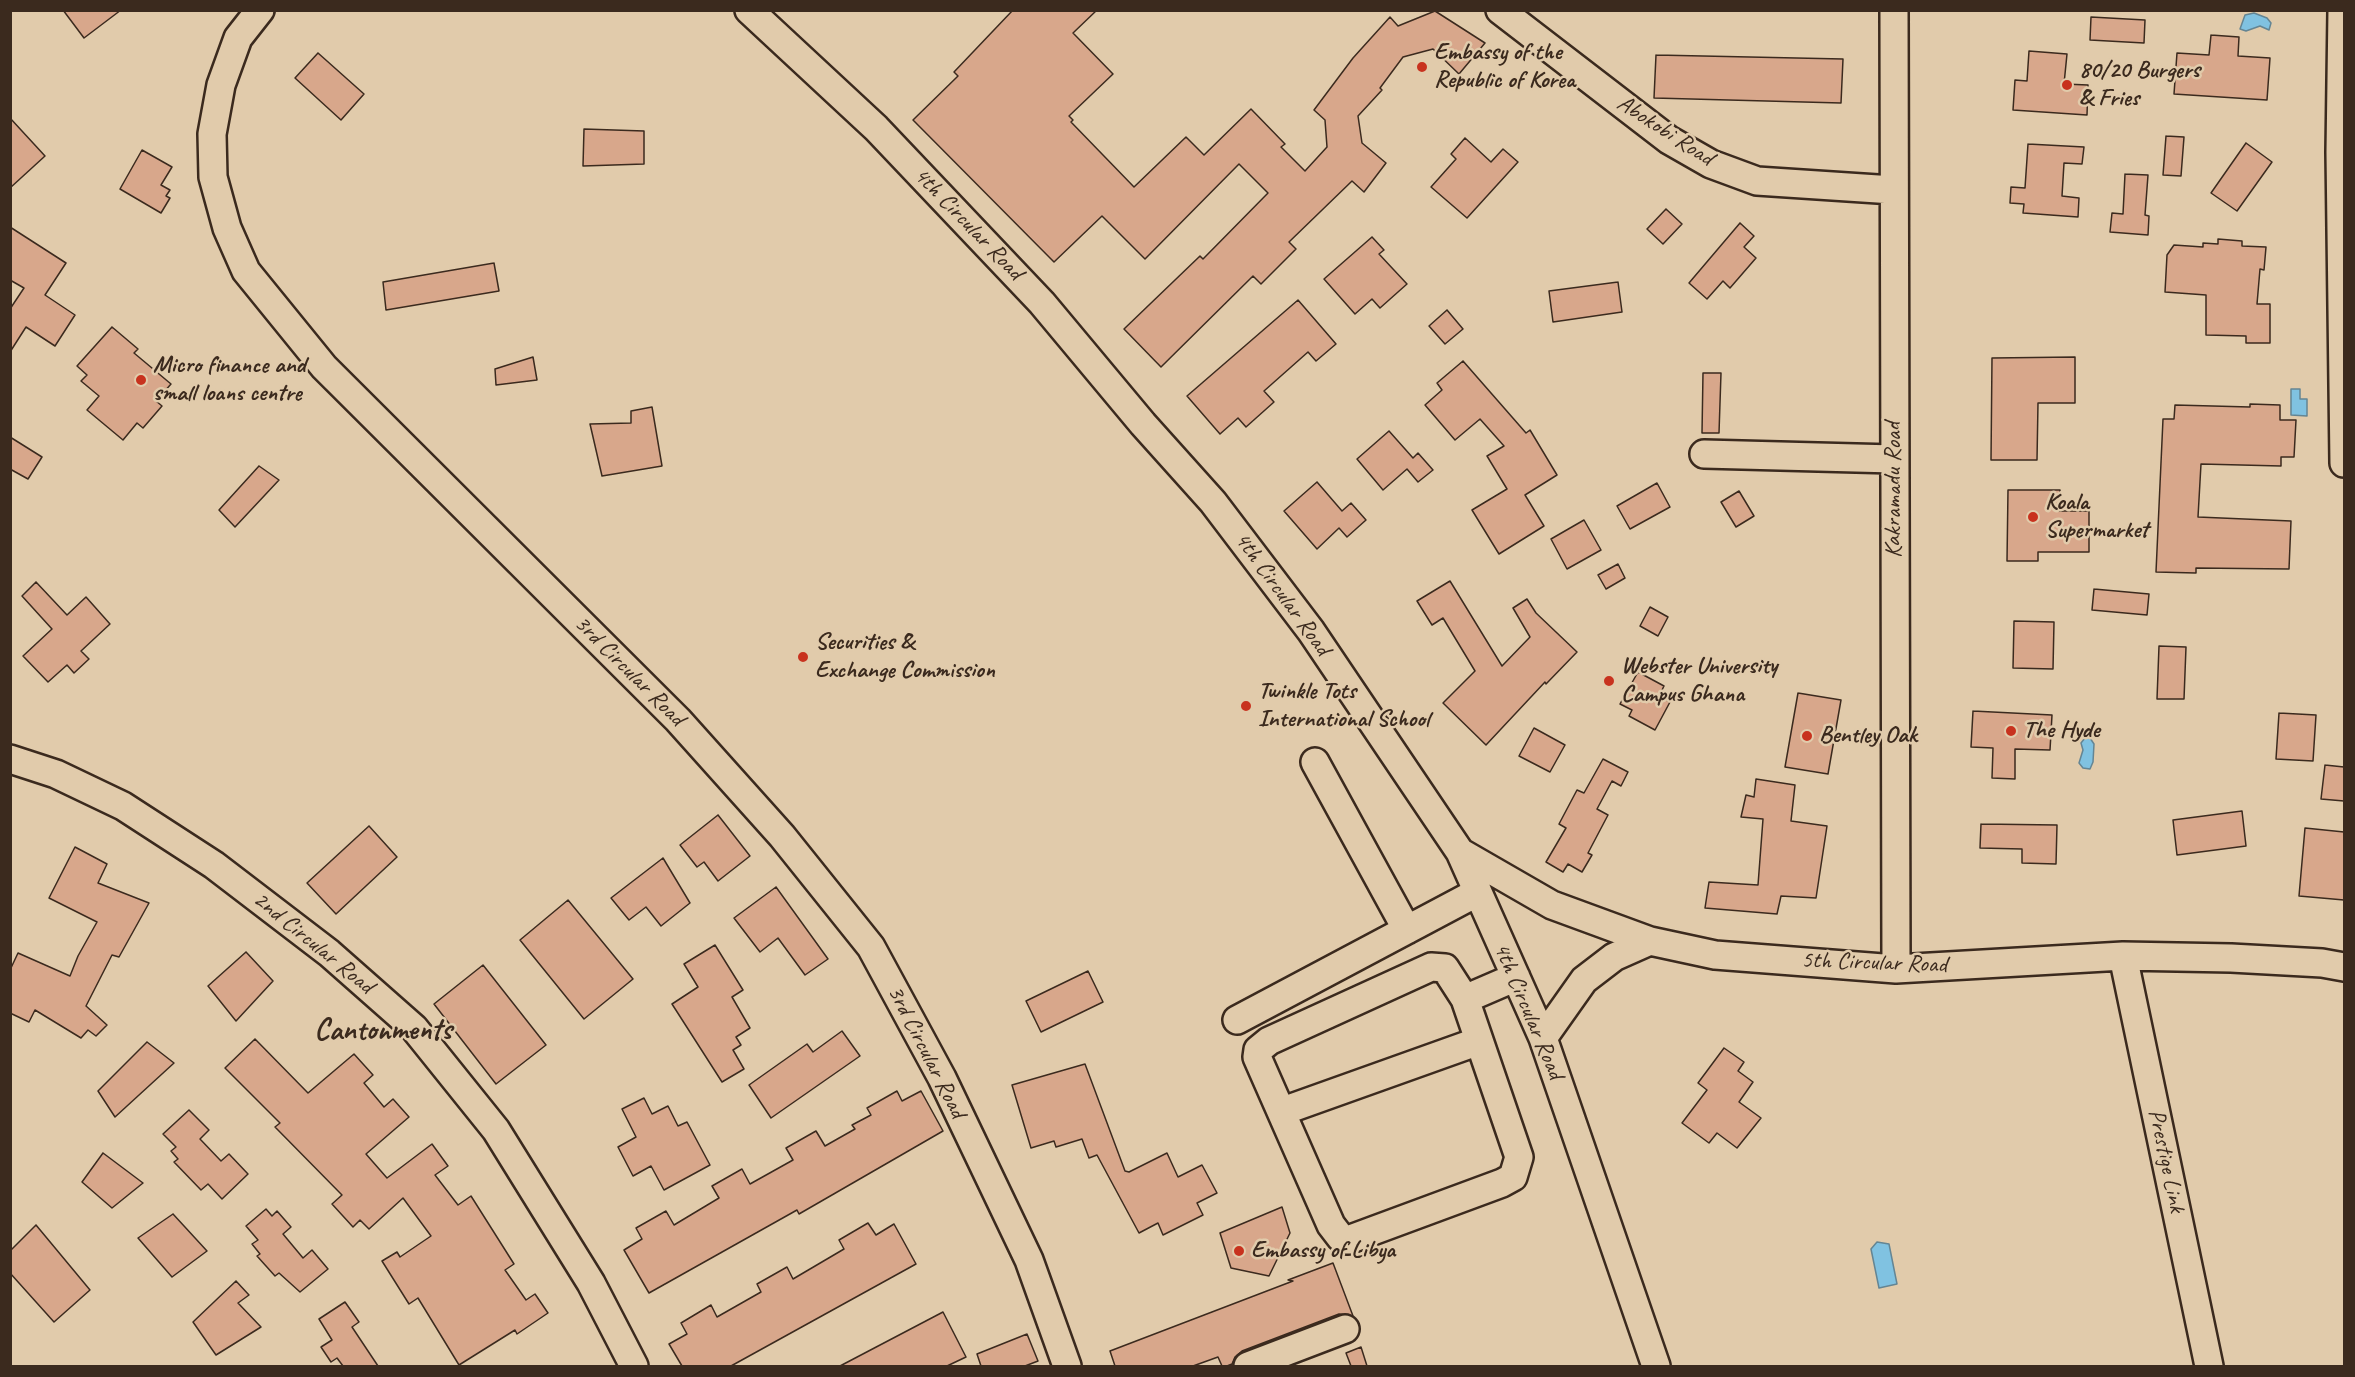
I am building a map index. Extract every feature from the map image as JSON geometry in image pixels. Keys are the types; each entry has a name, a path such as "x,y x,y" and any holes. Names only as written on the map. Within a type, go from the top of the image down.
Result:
{"street":[{"name":"3rd Circular Road","path":"260,10 238,38 221,85 212,134 213,177 227,228 246,271 324,367 678,720 782,836 871,946 942,1078 1029,1260 1067,1366"},
{"name":"4th Circular Road","path":"748,10 876,128 1042,303 1143,424 1213,502 1311,631 1460,852 1543,1038 1656,1366"},
{"name":"Abokobi Road","path":"1500,10 1669,140 1711,164 1757,181 1893,190"},
{"name":"Kakramadu Road","path":"1894,10 1896,969"},
{"path":"2342,10 2344,463"},
{"path":"1704,454 1894,459"},
{"name":"2nd Circular Road","path":"10,759 56,774 123,806 214,865 329,953 414,1028 496,1130 591,1283 634,1366"},
{"path":"1315,762 1407,930"},
{"name":"5th Circular Road","path":"1460,852 1552,905 1650,941 1714,955 1896,969 2123,956 2231,958 2322,963 2344,967"},
{"path":"1237,1020 1478,892"},
{"path":"1543,1038 1584,980 1614,957 1650,941"},
{"name":"Prestige Link","path":"2123,956 2209,1366"},
{"path":"1431,967 1445,968 1465,999 1519,1157 1513,1177 1502,1184 1348,1240 1341,1238 1331,1225 1283,1111 1257,1058 1262,1044 1431,967"},
{"path":"1465,999 1516,977"},
{"path":"1283,1111 1479,1041"},
{"path":"1248,1366 1345,1329"}],"water":[{"path":"2254,13 2267,18 2271,23 2269,30 2260,26 2246,31 2240,29 2245,15"},
{"path":"2291,389 2300,389 2300,399 2307,399 2307,416 2291,415"},
{"path":"2085,738 2090,738 2094,744 2093,762 2090,769 2083,768 2079,763 2083,750 2081,743"},
{"path":"1877,1242 1889,1244 1897,1284 1879,1288 1871,1249"}],"building":[{"path":"63,10 121,10 84,38"},
{"path":"1013,10 1097,10 1073,33 1113,74 1069,116 1073,120 1071,122 1134,187 1186,137 1204,155 1251,109 1285,144 1281,147 1305,171 1327,147 1325,120 1314,110 1353,58 1390,17 1398,26 1435,11 1485,43 1459,74 1433,49 1403,57 1380,88 1382,90 1358,116 1362,143 1386,163 1364,192 1352,181 1289,242 1296,249 1261,284 1253,276 1161,367 1124,329 1200,256 1203,259 1268,193 1239,164 1145,259 1102,216 1054,262 913,120 958,76 954,72"},
{"path":"2091,17 2145,20 2144,43 2090,40"},
{"path":"2211,35 2239,37 2238,56 2270,58 2267,100 2174,94 2177,53 2209,55"},
{"path":"2029,51 2067,54 2064,84 2088,85 2087,115 2013,110 2015,80 2027,81"},
{"path":"318,53 364,94 341,120 295,78"},
{"path":"1656,55 1843,59 1841,103 1654,98"},
{"path":"10,118 45,156 10,188"},
{"path":"584,129 644,131 644,164 583,166"},
{"path":"2166,136 2184,137 2181,176 2163,175"},
{"path":"1465,138 1491,162 1503,149 1518,162 1467,218 1431,187 1456,159 1451,154"},
{"path":"2246,143 2272,162 2237,211 2211,193"},
{"path":"2028,144 2084,147 2082,164 2064,163 2062,196 2079,198 2078,217 2023,213 2024,204 2010,203 2011,187 2025,188"},
{"path":"142,150 172,167 161,185 170,190 166,196 170,198 161,213 120,189"},
{"path":"2125,174 2148,175 2145,215 2149,216 2148,235 2110,232 2112,213 2123,214"},
{"path":"1666,209 1682,224 1663,244 1647,229"},
{"path":"1740,223 1754,236 1744,247 1756,258 1730,288 1723,281 1707,299 1689,283"},
{"path":"10,227 66,263 45,295 75,315 55,346 26,327 10,352 10,309 24,288 10,280"},
{"path":"1372,237 1384,250 1379,254 1407,284 1380,308 1372,299 1355,314 1324,279"},
{"path":"2218,239 2242,241 2242,246 2266,247 2264,270 2260,269 2257,304 2270,304 2270,343 2246,343 2246,336 2206,335 2206,295 2165,292 2167,255 2174,245 2203,247 2203,243 2218,244"},
{"path":"494,263 499,291 386,310 383,282"},
{"path":"1618,282 1622,312 1553,322 1549,291"},
{"path":"1298,300 1336,344 1316,361 1308,352 1264,391 1274,402 1246,427 1238,418 1220,434 1187,396"},
{"path":"1447,310 1463,329 1445,344 1429,326"},
{"path":"112,327 138,349 134,353 171,384 156,401 162,406 143,428 137,423 123,440 87,410 99,396 81,381 87,375 77,366"},
{"path":"533,357 537,380 496,385 495,369"},
{"path":"2075,357 2075,403 2038,403 2037,460 1991,460 1992,358"},
{"path":"1463,361 1526,433 1530,430 1557,475 1525,495 1544,526 1499,554 1472,510 1507,489 1487,456 1504,446 1480,419 1455,440 1425,405 1442,390 1437,383"},
{"path":"1703,373 1721,373 1719,433 1702,433"},
{"path":"2250,404 2280,405 2280,420 2296,420 2294,457 2281,457 2281,466 2201,464 2198,517 2291,521 2289,569 2196,568 2196,573 2156,572 2163,419 2174,419 2175,405 2250,407"},
{"path":"652,407 662,466 602,476 590,424 631,423 631,411"},
{"path":"1389,431 1413,458 1418,453 1433,470 1418,482 1407,469 1383,490 1357,459"},
{"path":"10,437 42,457 28,479 10,469"},
{"path":"259,466 279,480 235,527 219,510"},
{"path":"1317,482 1342,511 1351,503 1366,520 1347,537 1339,528 1317,549 1284,511"},
{"path":"1657,483 1670,507 1630,529 1617,506"},
{"name":"Koala Supermarket","path":"2008,490 2060,490 2059,511 2089,511 2089,552 2038,552 2038,561 2007,561"},
{"path":"1739,491 1754,516 1736,527 1721,502"},
{"path":"1584,520 1601,550 1567,569 1551,539"},
{"path":"1618,564 1625,578 1606,589 1598,575"},
{"path":"1450,581 1502,666 1530,637 1513,608 1527,599 1536,613 1577,652 1546,684 1545,682 1486,745 1443,703 1475,671 1443,618 1432,625 1417,601"},
{"path":"36,582 67,615 86,597 110,624 81,651 89,659 74,673 67,665 48,682 23,656 52,629 22,596"},
{"path":"2094,589 2149,594 2147,615 2092,610"},
{"path":"1650,607 1668,617 1658,636 1640,626"},
{"path":"2014,621 2054,622 2053,669 2013,668"},
{"path":"2159,646 2186,647 2184,699 2157,699"},
{"path":"1638,672 1664,686 1659,696 1670,702 1655,730 1629,716 1632,710 1620,704"},
{"name":"Bentley Oak","path":"1798,693 1841,700 1828,774 1785,767"},
{"name":"The Hyde","path":"1973,711 2052,715 2050,750 2015,749 2015,779 1992,778 1993,748 1971,747"},
{"path":"2279,713 2316,715 2313,761 2276,759"},
{"path":"1534,728 1565,745 1550,772 1519,756"},
{"path":"1603,759 1628,772 1621,786 1612,781 1597,809 1608,815 1588,853 1592,855 1582,872 1568,864 1563,872 1546,862 1566,828 1559,824 1577,790 1584,793"},
{"path":"2325,765 2344,767 2344,801 2321,799"},
{"path":"1756,779 1795,785 1791,821 1827,826 1816,898 1781,896 1777,914 1705,908 1709,882 1758,885 1763,819 1741,817 1746,795 1754,797"},
{"path":"2242,811 2246,846 2177,855 2173,820"},
{"path":"718,815 750,856 718,881 704,862 697,867 680,845"},
{"path":"1981,824 2057,825 2056,864 2022,863 2022,849 1980,848"},
{"path":"369,826 397,857 336,914 307,883"},
{"path":"2305,828 2344,832 2344,900 2299,896"},
{"path":"75,847 107,864 98,883 149,903 119,957 112,955 86,1006 107,1025 96,1036 88,1030 81,1038 35,1010 29,1022 10,1013 10,970 18,953 70,976 97,922 49,898"},
{"path":"663,858 690,903 661,926 646,907 629,920 611,898"},
{"path":"776,887 828,959 805,975 778,938 760,952 734,918"},
{"path":"568,900 633,979 584,1019 520,940"},
{"path":"715,945 743,990 732,997 750,1028 736,1037 741,1045 733,1050 744,1069 722,1082 672,1004 698,987 684,964"},
{"path":"246,952 273,981 236,1021 208,986"},
{"path":"483,965 546,1045 496,1084 434,1004"},
{"path":"1088,971 1103,1002 1041,1032 1026,1001"},
{"path":"842,1031 860,1056 771,1118 749,1085 807,1044 813,1052"},
{"path":"255,1039 308,1093 354,1054 373,1075 364,1083 384,1107 393,1099 409,1117 366,1154 387,1178 432,1144 448,1166 435,1175 458,1205 471,1196 514,1264 505,1270 526,1300 535,1294 548,1313 517,1334 515,1330 459,1365 418,1298 409,1304 382,1261 397,1252 400,1257 431,1236 403,1198 369,1229 360,1220 353,1227 332,1204 342,1195 275,1127 280,1123 225,1068"},
{"path":"147,1042 174,1063 115,1117 98,1091"},
{"path":"1724,1048 1744,1062 1738,1071 1753,1082 1739,1102 1761,1118 1737,1148 1717,1133 1709,1143 1682,1123 1707,1090 1698,1083"},
{"path":"1085,1064 1125,1171 1129,1172 1167,1153 1178,1177 1202,1165 1217,1193 1197,1203 1203,1215 1163,1235 1158,1223 1139,1233 1097,1155 1089,1158 1082,1139 1056,1147 1054,1141 1031,1148 1012,1085"},
{"path":"897,1091 902,1101 921,1091 943,1131 799,1214 797,1210 649,1293 624,1250 642,1239 636,1228 666,1211 674,1225 719,1198 712,1186 742,1169 750,1184 793,1160 786,1148 816,1131 825,1146 855,1129 852,1125 871,1115 867,1108"},
{"path":"644,1098 652,1114 668,1106 678,1126 687,1122 710,1165 664,1190 651,1166 633,1176 618,1147 636,1137 622,1109"},
{"path":"189,1110 209,1130 200,1139 221,1161 229,1154 248,1174 222,1199 208,1184 201,1190 174,1162 178,1159 171,1151 176,1147 163,1134"},
{"path":"103,1153 143,1183 112,1208 82,1182"},
{"path":"1282,1207 1290,1233 1269,1276 1231,1268 1220,1233"},
{"path":"266,1209 272,1216 277,1211 291,1227 283,1234 303,1258 312,1250 328,1269 300,1292 279,1273 275,1276 257,1256 260,1254 252,1244 258,1240 246,1226"},
{"path":"173,1214 207,1251 172,1277 138,1238"},
{"path":"868,1223 876,1235 894,1224 916,1264 731,1366 682,1366 669,1344 687,1334 681,1323 711,1305 717,1317 761,1292 757,1284 787,1267 793,1279 844,1249 839,1240"},
{"path":"36,1225 90,1290 54,1322 10,1273 10,1251"},
{"path":"1333,1263 1353,1316 1339,1314 1242,1351 1235,1357 1232,1364 1227,1366 1222,1366 1218,1357 1193,1366 1115,1366 1110,1351 1293,1281 1288,1280"},
{"path":"236,1281 249,1295 238,1303 261,1327 216,1355 193,1322"},
{"path":"345,1302 359,1322 352,1327 378,1366 343,1366 337,1358 331,1362 321,1347 332,1340 319,1319"},
{"path":"943,1312 966,1357 947,1366 840,1366"},
{"path":"1027,1334 1038,1361 1025,1366 981,1366 977,1354"},
{"path":"1361,1347 1367,1366 1351,1366 1346,1353"}],"place":[{"name":"Embassy of the Republic of Korea","path":"1422,67"},
{"name":"80/20 Burgers & Fries","path":"2067,85"},
{"name":"Micro finance and small loans centre","path":"141,380"},
{"name":"Koala Supermarket","path":"2033,517"},
{"name":"Securities & Exchange Commission","path":"803,657"},
{"name":"Webster University Campus Ghana","path":"1609,681"},
{"name":"Twinkle Tots International School","path":"1246,706"},
{"name":"The Hyde","path":"2011,731"},
{"name":"Bentley Oak","path":"1807,736"},
{"name":"Embassy of Libya","path":"1239,1251"}],"district":[{"name":"Cantonments","path":"383,1031"}]}
